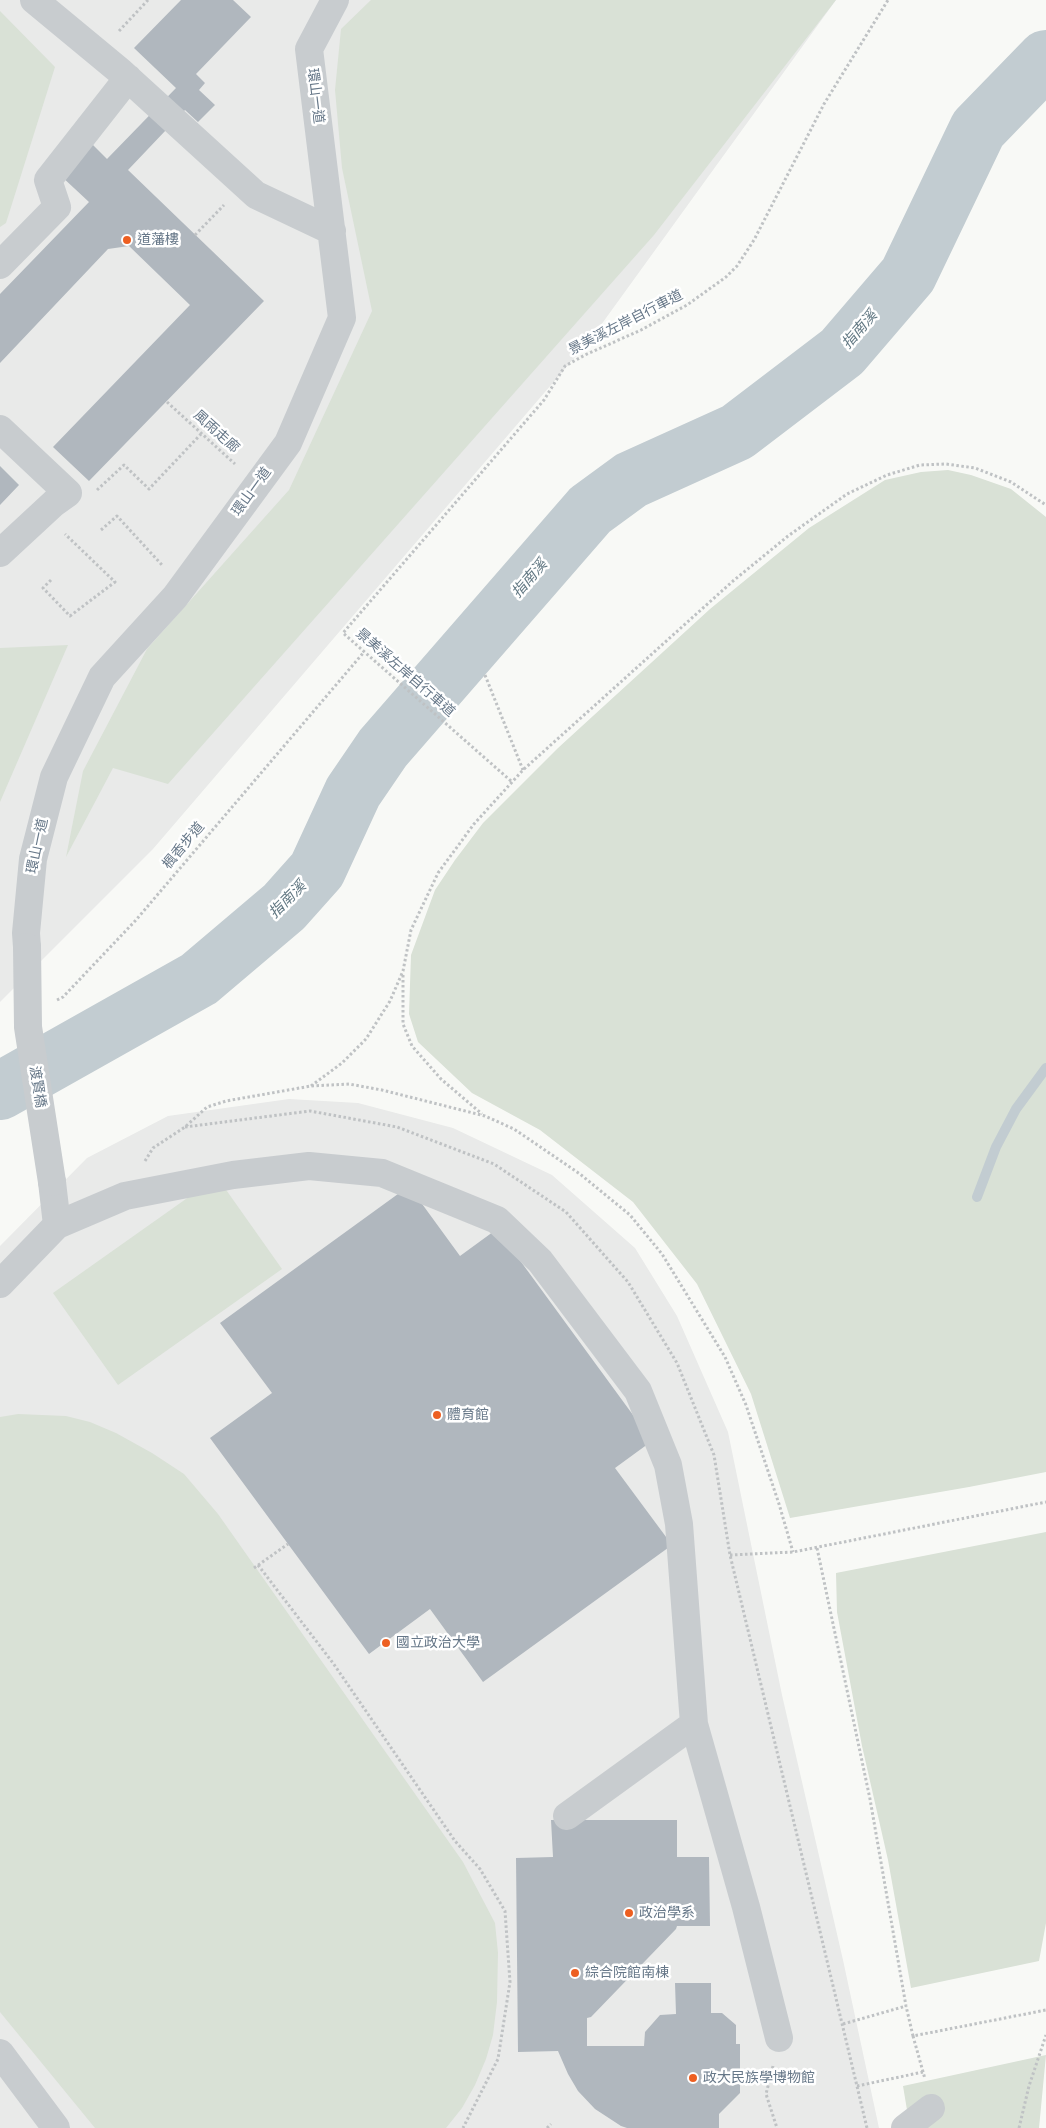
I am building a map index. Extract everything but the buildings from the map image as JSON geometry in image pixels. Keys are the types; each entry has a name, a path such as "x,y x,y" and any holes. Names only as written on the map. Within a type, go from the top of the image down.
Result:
{"lane":[{"path":"34,0 128,78 256,196 332,231"},
{"name":"環山一道","path":"27,947 26,933 33,859 54,777 102,677 175,597 288,444 342,318 309,49 335,0"},
{"path":"0,265 57,207 48,180 128,78"},
{"path":"0,429 68,494 54,503 0,553"},
{"name":"渡賢橋","path":"27,947 28,1028 57,1225"},
{"path":"0,1284 57,1225 124,1196 233,1175 309,1166 382,1173 497,1220 540,1261 638,1390 668,1465 679,1524 694,1724 746,1907 780,2038"},
{"path":"566,1816 694,1724"},
{"path":"0,2052 56,2128"},
{"path":"905,2128 931,2108"}],"path":[{"path":"98,54 148,0"},
{"name":"景美溪左岸自行車道","path":"511,781 343,634 544,400 565,366 687,306 738,266 754,240 824,104 888,0"},
{"path":"195,235 244,185"},
{"name":"風雨走廊","path":"167,402 236,466"},
{"path":"97,491 124,465 149,489 201,434"},
{"path":"485,1116 441,1079 412,1046 403,1024 403,971 411,930 438,874 474,824 511,781 733,581 788,536 847,494 887,475 920,465 946,464 975,468 1011,482 1046,505"},
{"path":"101,530 117,516 164,568"},
{"path":"51,580 43,588 70,616 115,582 62,532"},
{"name":"楓香步道","path":"56,1001 63,997 136,920 364,652"},
{"path":"485,674 524,770"},
{"path":"311,1086 342,1063 366,1039 390,1002 403,971"},
{"path":"153,1148 185,1127 207,1107 213,1105 311,1086 349,1084 382,1090 485,1116 514,1129 580,1174 630,1215 662,1254 725,1357 746,1405 793,1552"},
{"path":"185,1127 310,1111 398,1126 494,1164 566,1212 628,1282 677,1363 714,1455 730,1555 867,2128"},
{"path":"730,1555 793,1552 817,1548 1046,1502"},
{"path":"254,1568 288,1544"},
{"path":"817,1548 870,1799 906,2006 931,2108"},
{"path":"258,1565 333,1663 455,1841 480,1868 505,1911 510,1982 498,2059 463,2128"},
{"path":"843,2024 906,2006"},
{"path":"914,2036 1046,2010"},
{"path":"1020,2128 1029,2086 1046,2035"},
{"path":"777,2128 766,2094 780,2038"},
{"path":"857,2086 923,2072"},
{"path":"547,2128 551,2124"}],"shaded area":[{"path":"0,0 836,0 593,336 153,849 0,1002"},
{"path":"371,0 836,0 654,235 168,784 113,768 66,857 83,771 147,649 289,490 372,311 342,168 335,90 341,29"},
{"path":"0,11 55,67 6,223 0,227"},
{"path":"948,470 971,475 1011,489 1046,517 1046,1472 790,1518 751,1394 697,1284 633,1202 540,1130 472,1093 418,1042 409,1014 411,955 435,890 483,823 558,748 710,609 809,528 885,480 921,472"},
{"path":"68,645 0,802 0,648"},
{"name":"國立政治大學","path":"289,1099 358,1103 453,1128 552,1175 635,1248 677,1316 728,1432 782,1695 843,1960 879,2128 0,2128 0,1246 87,1158 168,1116"},
{"path":"217,1177 282,1269 118,1385 53,1293"},
{"path":"18,1414 66,1416 90,1422 116,1433 184,1474 218,1514 463,1862 495,1923 498,1953 497,2002 493,2035 486,2059 475,2085 462,2108 446,2128 95,2128 0,2012 0,1417"},
{"path":"1046,1532 1046,1923 1039,1961 911,1988 888,1860 862,1746 837,1612 836,1573"},
{"path":"1046,2055 1039,2128 910,2128 903,2086"}],"waterway":[{"name":"指南溪","path":"0,1091 199,979 284,907 317,870 353,792 383,748 590,510 631,480 737,432 842,352 908,275 978,129 1046,59"},
{"path":"977,1197 996,1147 1016,1109 1046,1068"}],"place":[{"name":"道藩樓","path":"127,240"},
{"name":"體育館","path":"437,1415"},
{"name":"國立政治大學","path":"386,1643"},
{"name":"政治學系","path":"629,1913"},
{"name":"綜合院館南棟","path":"575,1973"},
{"name":"政大民族學博物館","path":"693,2078"}]}
